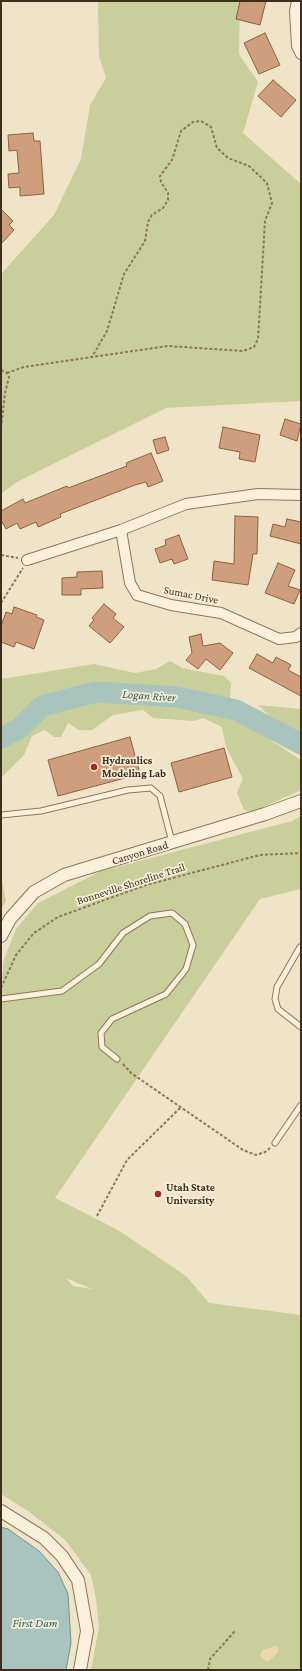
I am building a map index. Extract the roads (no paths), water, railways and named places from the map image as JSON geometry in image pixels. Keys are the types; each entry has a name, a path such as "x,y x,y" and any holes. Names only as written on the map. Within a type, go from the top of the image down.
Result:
{"street":[{"path":"297,1 294,11 297,46 301,54"},
{"path":"27,560 121,530 186,504 258,494 301,495"},
{"name":"Sumac Drive","path":"121,530 130,583 137,595 171,605 221,614 279,639 296,637 301,633"},
{"name":"Canyon Road","path":"1,936 10,919 34,892 64,875 173,843 301,801"},
{"path":"1,1511 44,1538 62,1556 78,1580 87,1631 80,1670"}],"lane":[{"path":"1,815 41,811 128,790 151,788 160,796 173,843"},
{"path":"1,999 62,991 99,964 123,933 150,916 172,913 185,924 193,945 186,969 166,994 112,1019 101,1033 102,1047 118,1059"},
{"path":"301,946 277,987 275,999 278,1009 301,1027"},
{"path":"275,1143 301,1105"}],"water":[{"name":"First Dam","path":"1,1527 8,1529 39,1551 58,1572 68,1594 71,1643 66,1670 1,1670"}],"waterway":[{"name":"Logan River","path":"1,738 20,728 42,706 96,692 177,697 236,710 301,744"}],"place":[{"name":"Hydraulics Modeling Lab","path":"94,767"},
{"name":"Utah State University","path":"158,1194"}]}
